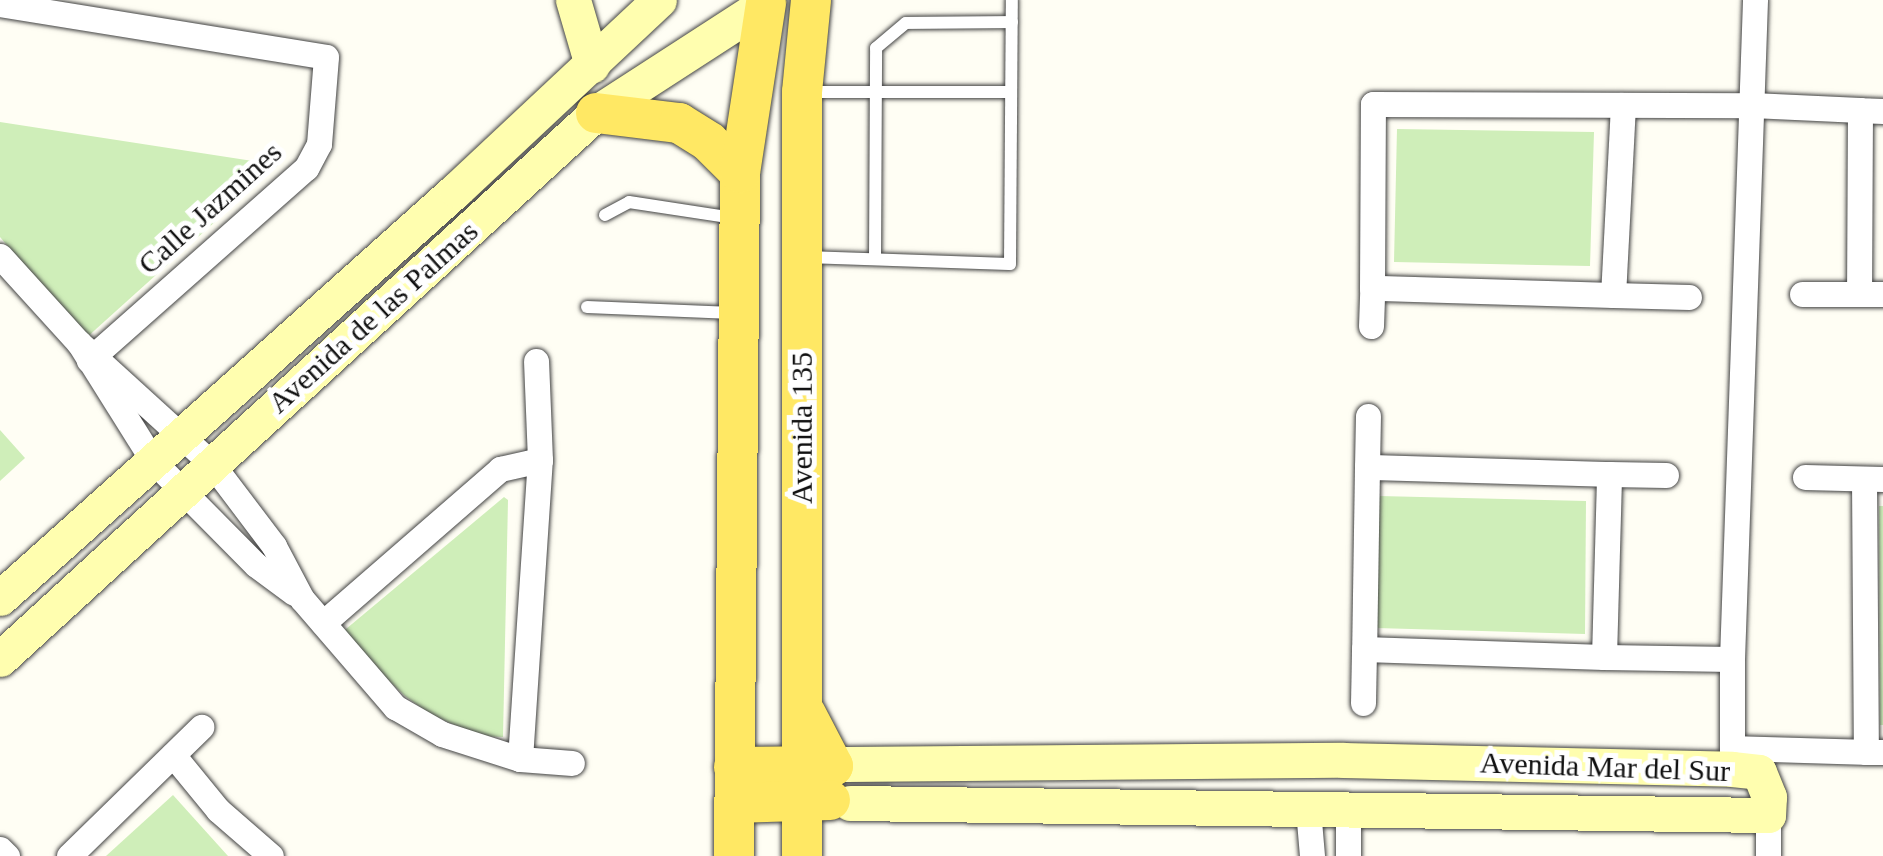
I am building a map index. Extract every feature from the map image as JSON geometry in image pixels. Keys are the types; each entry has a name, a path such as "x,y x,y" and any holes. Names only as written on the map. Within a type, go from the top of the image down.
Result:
{"main road":[{"path":"734,856 740,173 761,2 810,0"},
{"name":"Avenida 135","path":"802,853 827,784 801,701 802,92 810,0"},
{"path":"585,123 679,123 709,142 740,173"},
{"path":"740,218 802,238"},
{"path":"734,785 827,784"}],"street":[{"path":"574,0 592,64"},
{"name":"Avenida de las Palmas","path":"0,598 548,106 659,0"},
{"path":"1754,0 1732,759 1874,752 1874,479 1805,477"},
{"name":"Avenida de las Palmas","path":"0,659 585,123 761,2"},
{"name":"Calle Jazmines","path":"0,4 326,57 319,144 306,168 88,353"},
{"path":"1372,326 1373,104 1752,105 1871,110 1871,294 1802,294"},
{"path":"1613,295 1623,105"},
{"path":"548,106 585,123"},
{"path":"500,149 527,176"},
{"path":"0,256 88,353 212,464 274,546 302,599"},
{"path":"1372,288 1689,297"},
{"path":"88,353 152,461 256,565 302,599 362,674 395,706 442,734 520,759 572,764"},
{"path":"520,759 540,460 536,361"},
{"path":"1363,702 1368,416"},
{"path":"323,623 500,469 540,460"},
{"path":"1367,467 1666,474"},
{"path":"1604,657 1609,474"},
{"path":"1364,649 1732,659"},
{"path":"69,856 201,727"},
{"path":"173,754 218,810 271,856"},
{"name":"Avenida Mar del Sur","path":"1732,759 1765,780 1768,815 1298,809 827,784 1289,760 1732,759"},
{"path":"1289,760 1312,856"},
{"path":"1348,809 1348,856"},
{"path":"1768,815 1768,856"},
{"path":"0,850 7,856"}],"lane":[{"path":"802,238 875,259 1010,264 1012,0"},
{"path":"875,259 876,48 906,23 1012,22"},
{"path":"802,92 1011,92"},
{"path":"605,215 629,202 706,218 740,218"},
{"path":"586,307 736,313"}],"green space":[{"path":"0,122 278,165 85,339 0,237"},
{"path":"1397,129 1594,132 1590,266 1394,262"},
{"path":"0,430 25,458 0,481"},
{"path":"1379,496 1586,501 1585,634 1376,628"},
{"path":"504,497 508,500 503,737 479,736 430,714 405,696 340,634"},
{"path":"1879,506 1883,506 1883,725 1880,725"},
{"path":"173,795 228,856 106,856"}]}
